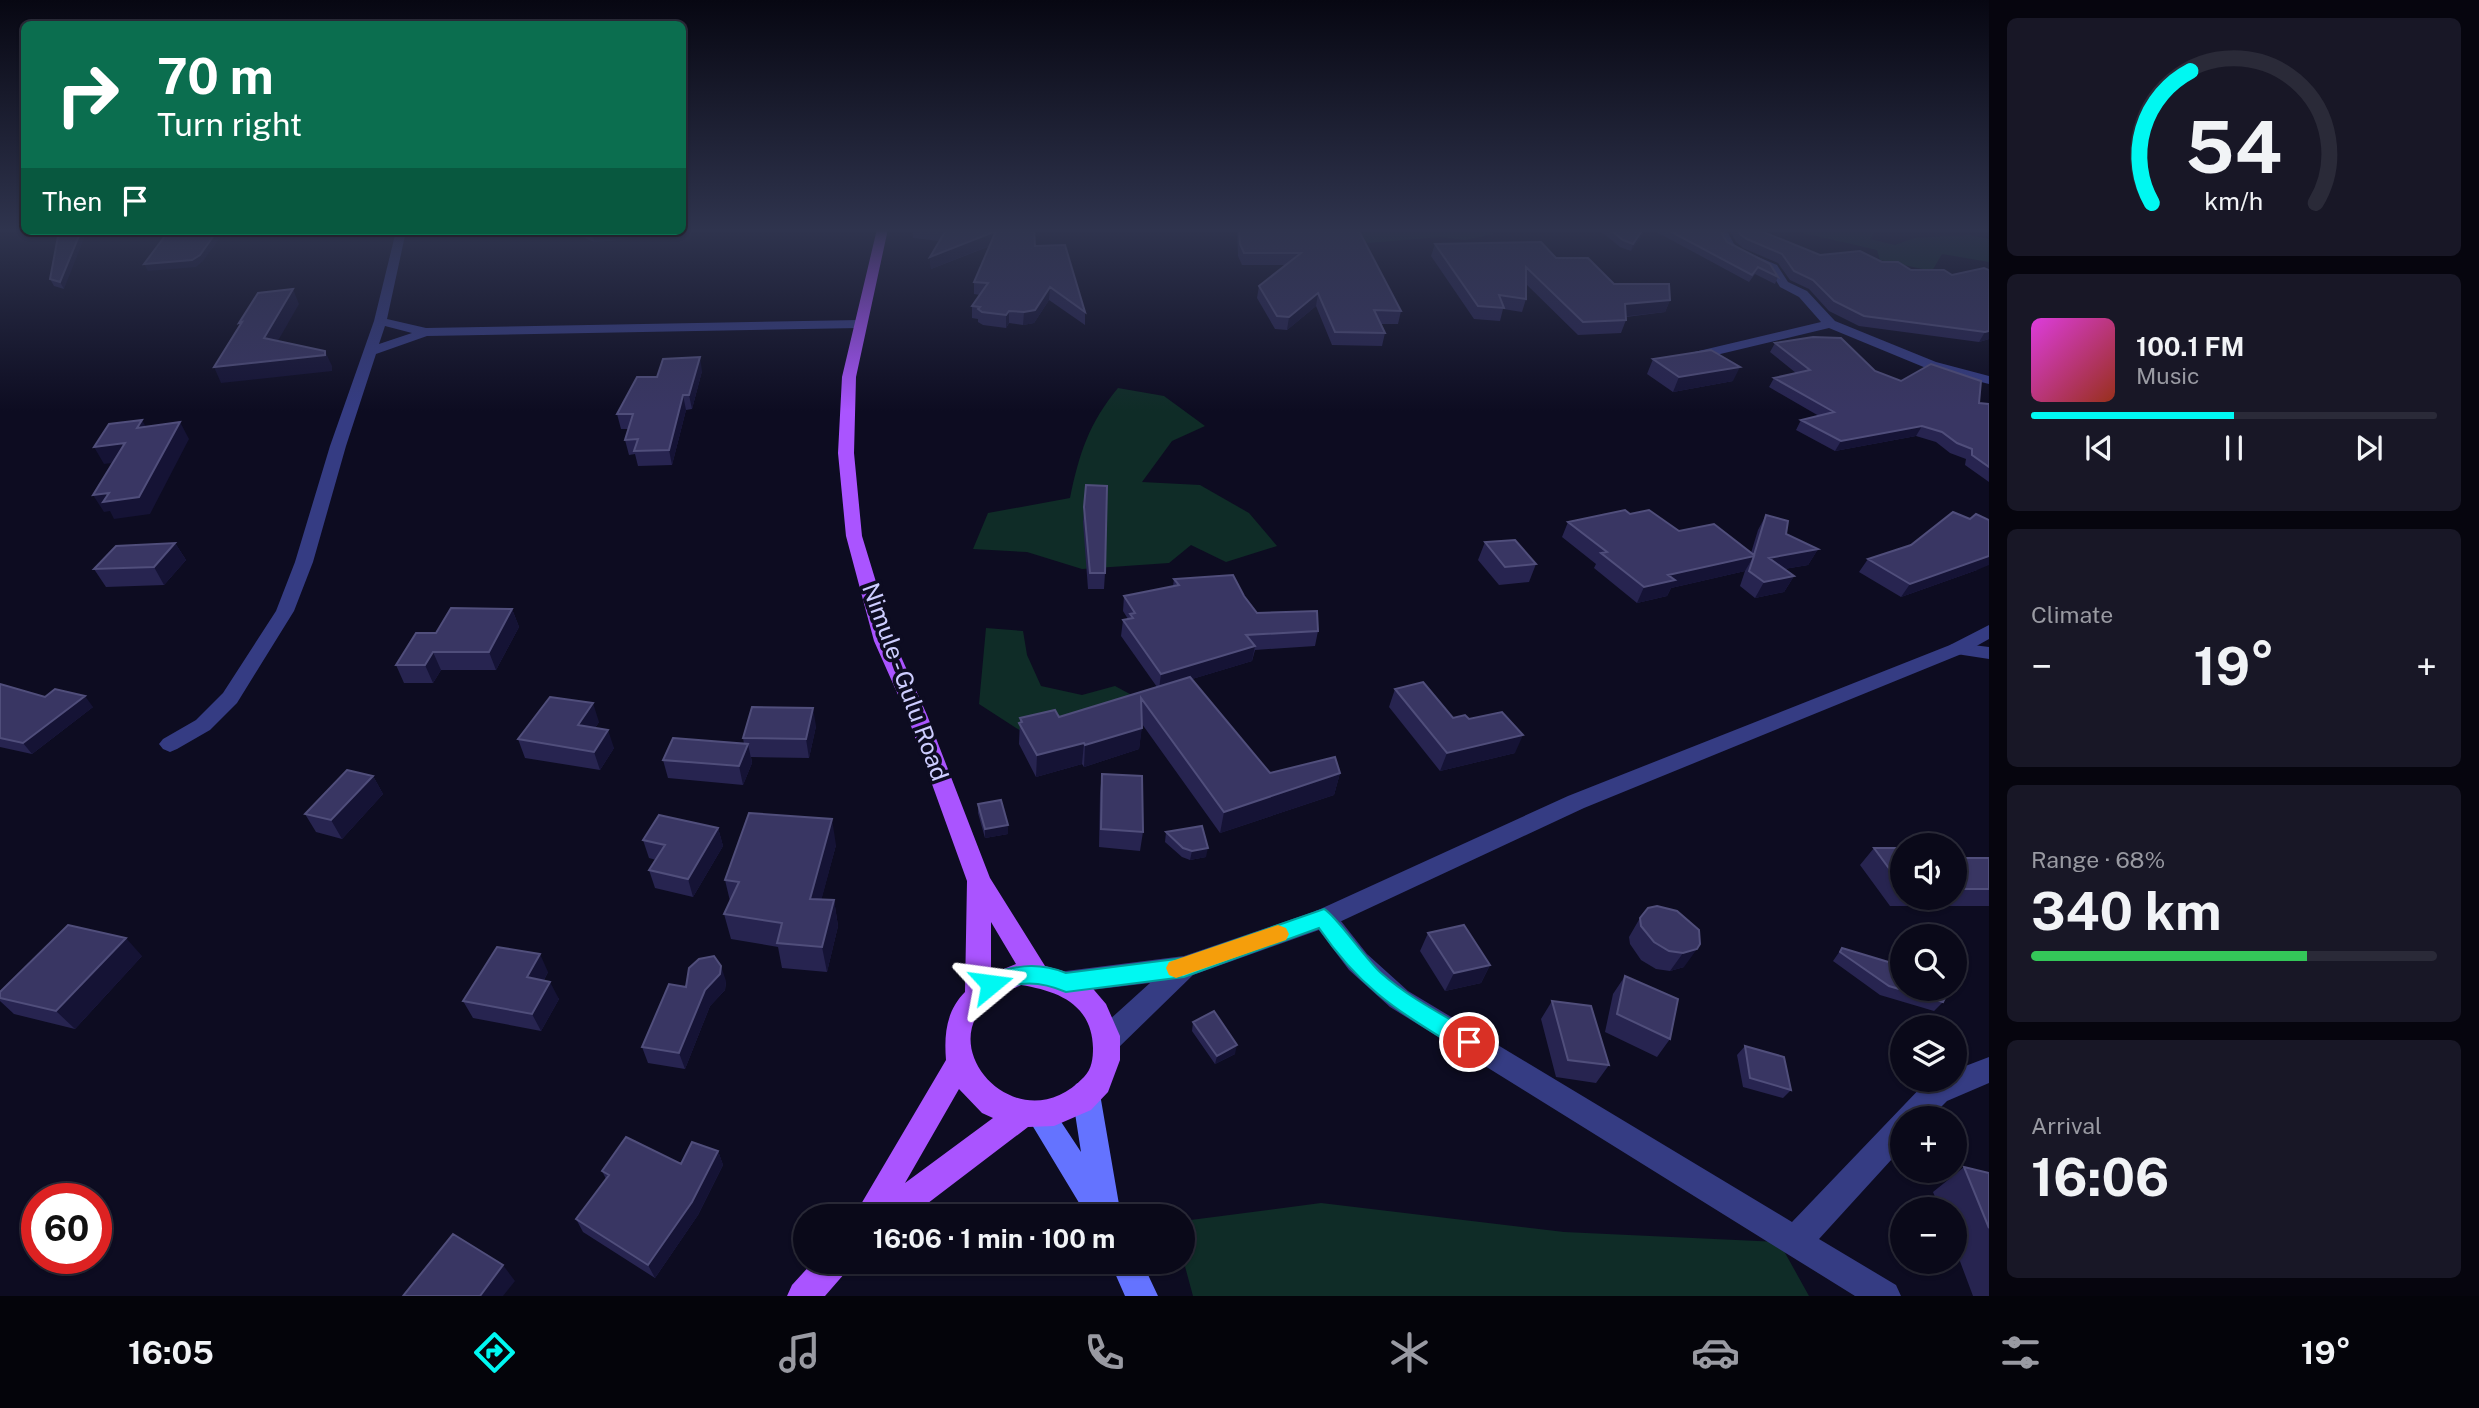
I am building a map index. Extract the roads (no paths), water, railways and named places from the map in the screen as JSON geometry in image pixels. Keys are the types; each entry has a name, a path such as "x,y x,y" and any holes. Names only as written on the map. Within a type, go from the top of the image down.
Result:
{"main road":[{"name":"Nimule - Gulu Road","path":"868,289 849,377 846,453 854,536 884,641 917,715 979,881 1036,974"},
{"name":"Nimule - Gulu Road","path":"978,993 979,881"},
{"path":"903,1204 1031,1114 1065,1108 1086,1094 1103,1069 1107,1040 1105,1026 1090,1000 1066,982 1036,974 1005,977 978,993 961,1018 956,1048 959,1064 976,1091 990,1102 1031,1114 1096,1204"},
{"path":"876,1204 959,1064"},
{"path":"1086,1094 1103,1204"},
{"path":"803,1296 823,1274"},
{"path":"1132,1274 1142,1296"}],"street":[{"path":"170,744 203,725 230,698 285,611 371,351 387,289"},
{"path":"1794,289 1803,294 1830,324 1931,366 1989,380"},
{"path":"380,321 426,332 859,324"},
{"path":"1691,357 1830,324"},
{"path":"371,351 426,332"},
{"path":"1066,982 1184,967 1324,918 1576,802 1958,649 1989,631"},
{"path":"1958,649 1989,653"},
{"path":"1324,918 1346,950 1374,980 1399,999 1885,1296"},
{"path":"1107,1040 1184,967"},
{"path":"1923,1106 1937,1091 1989,1070"},
{"path":"1796,1242 1890,1140"}]}
